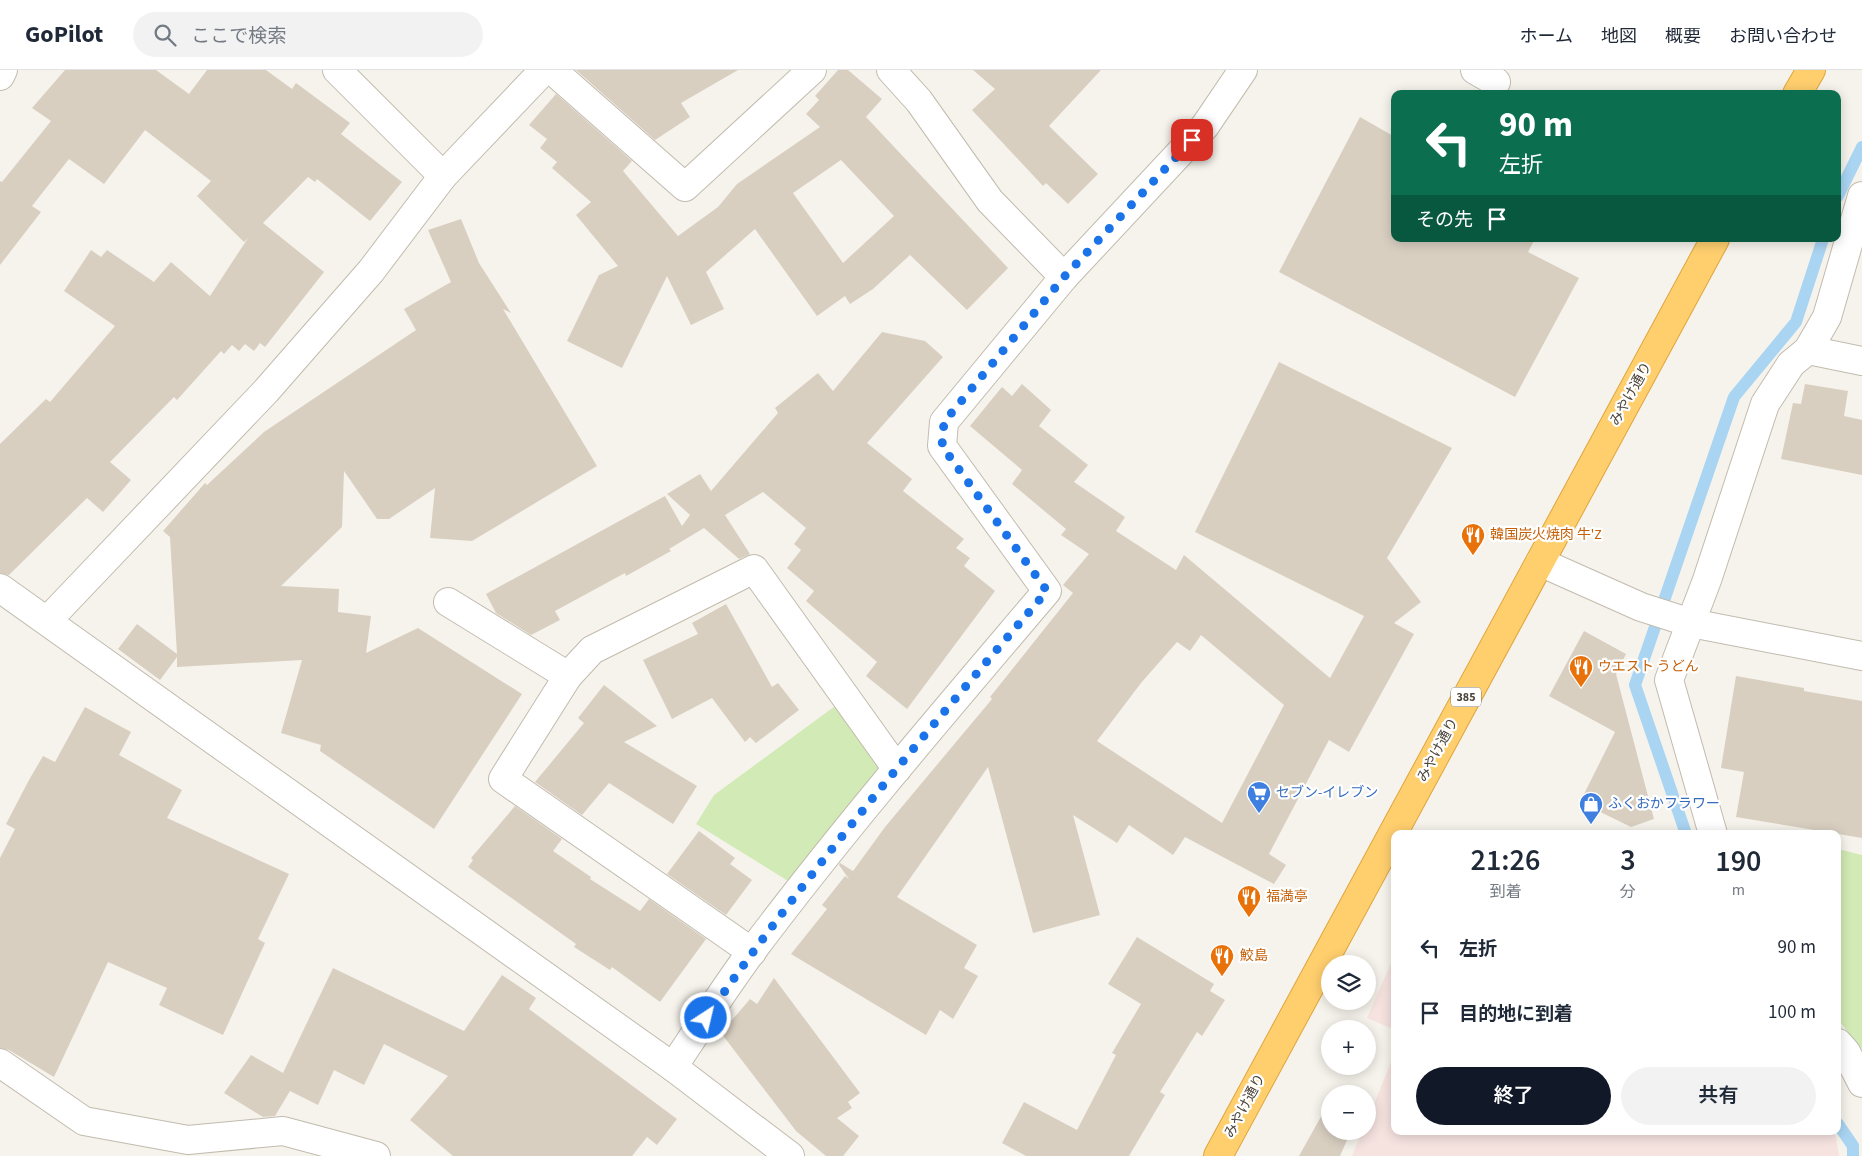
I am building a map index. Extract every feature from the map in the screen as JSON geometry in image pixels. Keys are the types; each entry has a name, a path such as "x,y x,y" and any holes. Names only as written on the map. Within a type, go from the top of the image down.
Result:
{"highway":[{"path":"1799,90 1811,70"},
{"name":"みやけ通り","path":"1395,830 1713,242"},
{"name":"みやけ通り","path":"1218,1156 1391,837"}],"street":[{"path":"0,76 3,70"},
{"path":"337,70 443,176"},
{"path":"47,621 266,391 371,271 443,176 544,70"},
{"path":"552,70 685,187 812,70"},
{"path":"891,70 919,101 990,201 1064,277"},
{"path":"673,1067 752,952 896,769 1047,591 942,446 944,422 1064,277 1205,126 1244,70"},
{"path":"1712,830 1669,680 1691,623 1765,404 1791,364 1808,350 1827,317 1862,196"},
{"path":"1808,350 1862,361"},
{"path":"1540,562 1641,607 1691,623 1862,656"},
{"path":"752,952 503,779 568,676 592,650 754,570 896,769"},
{"path":"0,588 673,1067 790,1156"},
{"path":"448,602 568,676"},
{"path":"1849,1050 1862,1083"},
{"path":"0,1063 84,1121 188,1140 283,1131 376,1156"}],"shaded area":[{"path":"1391,963 1391,1028 1376,1022 1376,1020 1367,1018 1370,1010 1376,1010 1376,997"},
{"path":"1391,1062 1391,1135 1835,1135 1839,1156 1352,1156 1358,1140 1376,1140 1376,1099"}],"green space":[{"path":"846,698 897,769 801,889 696,824 714,795"},
{"path":"1841,850 1862,855 1862,1049 1841,1024"}],"building":[{"path":"65,70 156,70 189,94 207,70 266,70 292,89 296,83 350,123 341,134 402,182 370,221 317,179 315,182 308,177 263,223 324,272 265,347 260,343 254,351 245,344 239,351 232,345 224,354 221,351 177,400 174,397 110,462 131,480 103,512 87,498 9,575 0,573 0,444 46,399 50,402 115,326 64,291 91,250 101,257 107,250 154,282 171,262 210,296 248,238 244,242 197,196 211,181 145,130 104,184 69,159 32,206 41,212 0,265 0,181 2,182 51,121 32,108"},
{"path":"576,70 738,70 681,103 690,117 655,140"},
{"path":"838,70 848,70 882,99 866,117 1008,268 967,310 910,255 873,289 850,304 845,296 817,316 755,229 706,272 724,309 691,325 667,276 622,368 567,341 599,275 618,266 576,215 591,202 552,168 557,162 540,148 547,139 529,125 556,94 632,161 623,171 678,236 718,207 737,184 820,127 806,114 819,100 815,96","holes":["841,160 894,216 843,263 793,193"]},
{"path":"973,70 1101,70 1049,126 1098,174 1068,204 1046,183 1043,186 972,110 995,89"},
{"path":"1360,117 1391,135 1391,242 1533,242 1528,252 1579,278 1515,397 1279,272"},
{"path":"461,219 479,263 511,313 503,309 597,466 472,541 430,538 435,488 389,519 377,519 344,471 342,527 281,586 339,589 338,612 371,616 366,653 418,628 522,694 434,829 320,751 321,745 281,733 302,660 177,667 177,657 160,680 118,649 137,624 177,654 170,537 163,531 205,483 207,485 264,432 416,330 404,309 451,282 428,230"},
{"path":"882,332 925,341 943,357 867,443 912,479 903,491 964,539 956,548 970,558 964,566 995,591 907,709 866,676 877,662 806,601 814,591 787,568 801,550 794,544 806,528 763,492 725,515 750,554 739,559 704,528 669,549 671,551 626,576 625,573 555,611 560,620 531,635 496,613 486,594 665,496 682,526 690,515 667,494 700,474 711,491 778,413 775,408 818,373 833,391"},
{"path":"1279,362 1452,448 1387,558 1421,602 1394,623 1414,634 1349,752 1329,740 1269,854 1286,865 1274,884 1185,837 1173,855 1129,825 1117,843 1073,815 1100,915 1033,933 988,767 897,897 977,945 964,968 978,976 953,1019 940,1010 926,1035 791,954 827,909 822,905 845,876 849,879 839,865 840,863 853,871 885,827 992,699 990,697 1073,593 1063,585 1089,554 1061,535 1066,529 1012,484 1022,470 970,426 1002,387 1012,396 1022,384 1051,410 1039,426 1088,465 1074,482 1125,517 1116,531 1176,570 1184,555 1330,678 1364,616 1195,532","holes":["1201,635 1284,705 1222,823 1097,741 1141,683 1177,642 1190,651"]},
{"path":"1805,384 1848,391 1844,416 1862,420 1862,475 1781,459 1793,403 1801,404"},
{"path":"726,604 772,687 778,683 799,710 756,743 750,737 745,742 712,698 672,719 643,660 698,634 692,623"},
{"path":"1584,631 1626,654 1616,674 1654,819 1631,827 1580,802 1615,732 1549,696"},
{"path":"1736,676 1862,701 1862,838 1841,834 1841,830 1814,830 1736,817 1744,772 1721,768"},
{"path":"604,685 657,726 624,742 697,786 673,824 609,783 582,815 535,782 584,723 578,718"},
{"path":"85,707 131,732 119,755 182,790 167,818 289,874 258,939 265,943 223,1035 159,1005 167,988 108,962 54,1077 9,1050 0,1048 0,858 15,829 6,824 29,780 43,756 55,762"},
{"path":"515,806 562,839 553,851 591,877 590,879 640,911 649,899 706,939 660,1002 612,967 610,970 574,947 576,944 468,867 473,860 471,858"},
{"path":"699,831 735,858 730,864 752,880 726,915 667,874"},
{"path":"1137,937 1214,984 1210,991 1225,1000 1202,1036 1197,1032 1160,1092 1165,1095 1129,1156 1026,1156 1002,1143 1024,1102 1077,1130 1116,1055 1112,1053 1141,1004 1108,984"},
{"path":"333,968 464,1031 502,975 536,998 529,1009 677,1119 657,1145 647,1137 632,1156 453,1156 410,1120 448,1076 384,1044 364,1085 334,1070 318,1105 290,1091 275,1116 263,1117 224,1093 251,1055 283,1073"},
{"path":"774,978 860,1093 848,1102 852,1108 837,1118 859,1136 843,1156 826,1156 796,1131 721,1033 750,999 757,1004"},
{"path":"1321,1117 1321,1140 1347,1140 1340,1156 1299,1156"}],"waterway":[{"path":"1841,190 1862,147"},
{"path":"1685,830 1635,685 1734,397 1796,322 1822,242"},
{"path":"1841,1128 1853,1146 1853,1156"}],"place":[{"name":"韓国炭火焼肉 牛'Z","path":"1473,556"},
{"name":"ウエスト うどん","path":"1581,688"},
{"name":"セブン-イレブン","path":"1259,814"},
{"name":"ふくおかフラワー","path":"1591,825"},
{"name":"福満亭","path":"1249,918"},
{"name":"鮫島","path":"1222,977"}],"route":[{"path":"706,1018 752,952 896,769 1047,591 942,446 944,422 1064,277 1192,140"}]}
